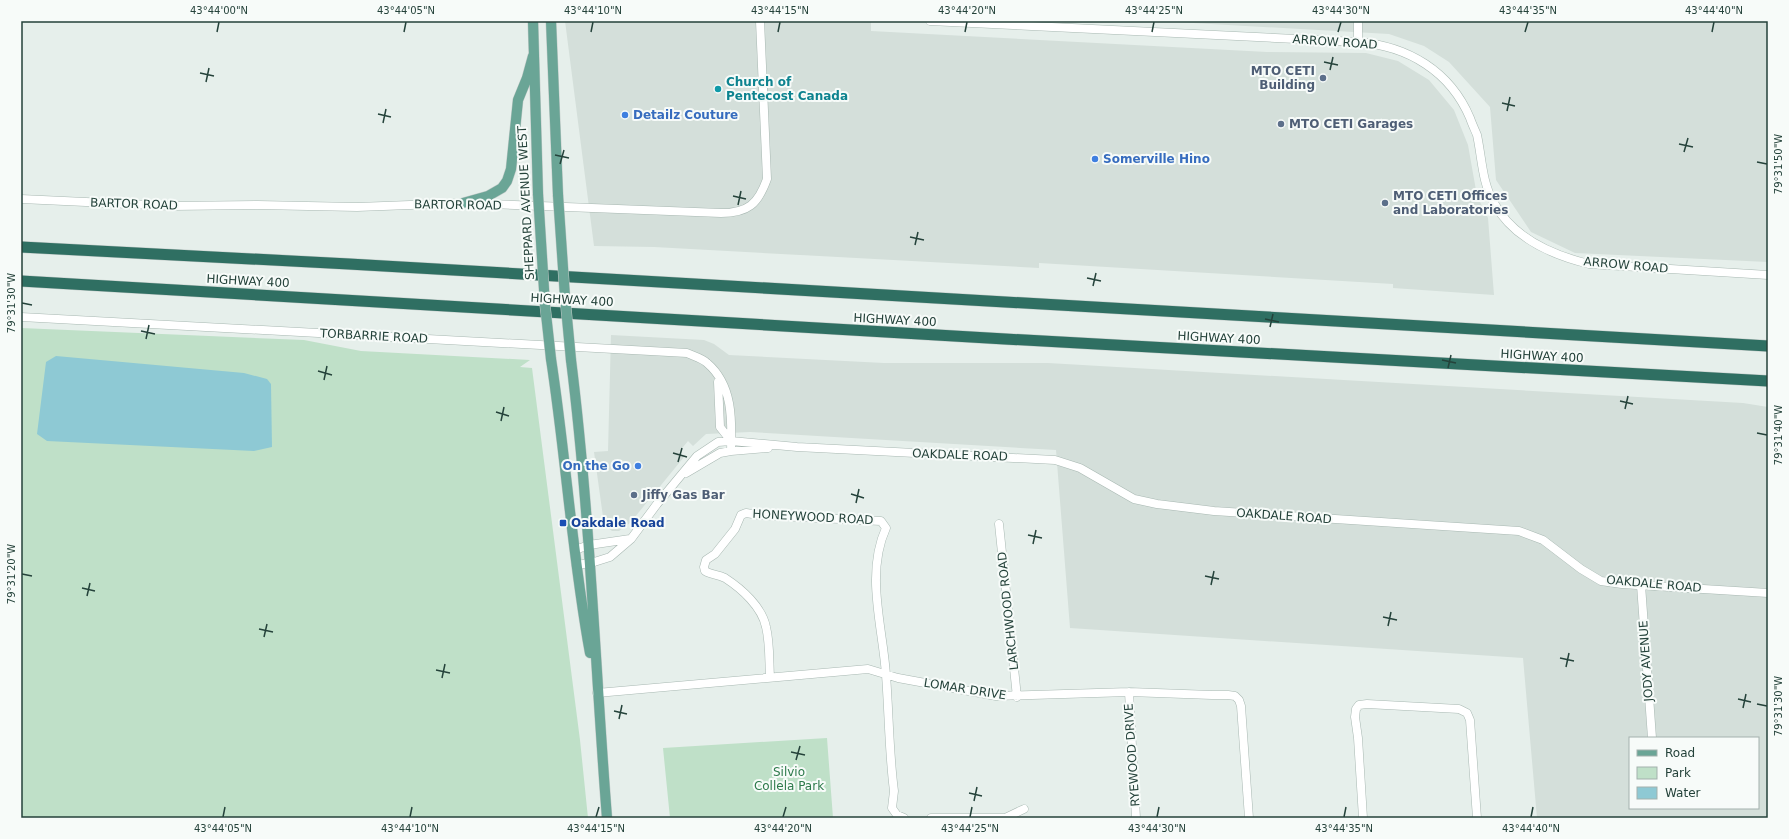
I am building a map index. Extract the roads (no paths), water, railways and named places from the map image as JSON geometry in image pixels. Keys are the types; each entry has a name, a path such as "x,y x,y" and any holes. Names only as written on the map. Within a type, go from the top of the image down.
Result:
{"highway":[{"name":"HIGHWAY 400","path":"21,247 1768,346"},
{"name":"HIGHWAY 400","path":"21,281 1005,339 1768,381"}],"main road":[{"name":"SHEPPARD AVENUE WEST","path":"533,21 538,194 550,359 561,427 576,565 597,693"},
{"name":"SHEPPARD AVENUE WEST","path":"551,21 558,195 565,297 580,434 591,563 597,693 607,818"},
{"path":"463,203 488,196 502,188 507,181 510,169 518,100 527,78 533,56"}],"street":[{"name":"BARTOR ROAD","path":"21,199 172,206 258,205 357,207 463,203 721,213 743,210 753,204 762,194 767,179 760,21"},
{"name":"ARROW ROAD","path":"930,21 1358,42 1372,43 1391,48 1410,55 1437,72 1450,84 1460,98 1476,134 1488,190 1494,204 1508,222 1533,243 1570,259 1589,264 1768,275"},
{"path":"1358,21 1358,42"},
{"name":"TORBARRIE ROAD","path":"21,317 687,353 706,362 718,377 729,397 732,420 731,451"},
{"path":"718,377 720,427 731,440"},
{"name":"OAKDALE ROAD","path":"576,565 591,563 610,557 631,539 657,504 697,456 718,442 731,440 797,447 1055,460 1080,468 1134,499 1157,504 1214,511 1519,532 1543,540 1601,581 1768,593"},
{"name":"OAKDALE ROAD","path":"680,477 720,453 797,447"},
{"name":"HONEYWOOD ROAD","path":"770,677 767,627 763,618 755,606 738,587 721,575 709,573 704,569 706,560 715,554 735,529 741,516 746,513 767,516 881,521 886,528 879,544 876,588 886,675 894,791 892,808 898,815 904,818"},
{"name":"LARCHWOOD ROAD","path":"999,524 1016,697"},
{"path":"575,550 589,545 631,539"},
{"name":"JODY AVENUE","path":"1640,585 1652,737"},
{"name":"LOMAR DRIVE","path":"597,693 868,669 886,675 996,696 1016,697 1128,692 1228,695 1239,700 1241,706 1249,818"},
{"name":"RYEWOOD DRIVE","path":"1128,692 1136,818"},
{"path":"1363,818 1358,738 1355,717 1356,709 1359,705 1367,704 1459,709 1467,713 1470,720 1477,818"},
{"path":"931,818 1005,818 1024,809"}],"water":[{"path":"56,356 244,373 267,379 271,384 272,447 254,451 47,441 37,434 46,362"}],"place":[{"name":"MTO CETI Building","path":"1323,78"},
{"name":"Church of Pentecost Canada","path":"718,89"},
{"name":"Detailz Couture","path":"625,115"},
{"name":"MTO CETI Garages","path":"1281,124"},
{"name":"Somerville Hino","path":"1095,159"},
{"name":"MTO CETI Offices and Laboratories","path":"1385,203"},
{"name":"On the Go","path":"638,466"},
{"name":"Jiffy Gas Bar","path":"634,495"},
{"name":"Oakdale Road","path":"563,523"}],"park label":[{"name":"Silvio Collela Park","path":"789,779"}]}
